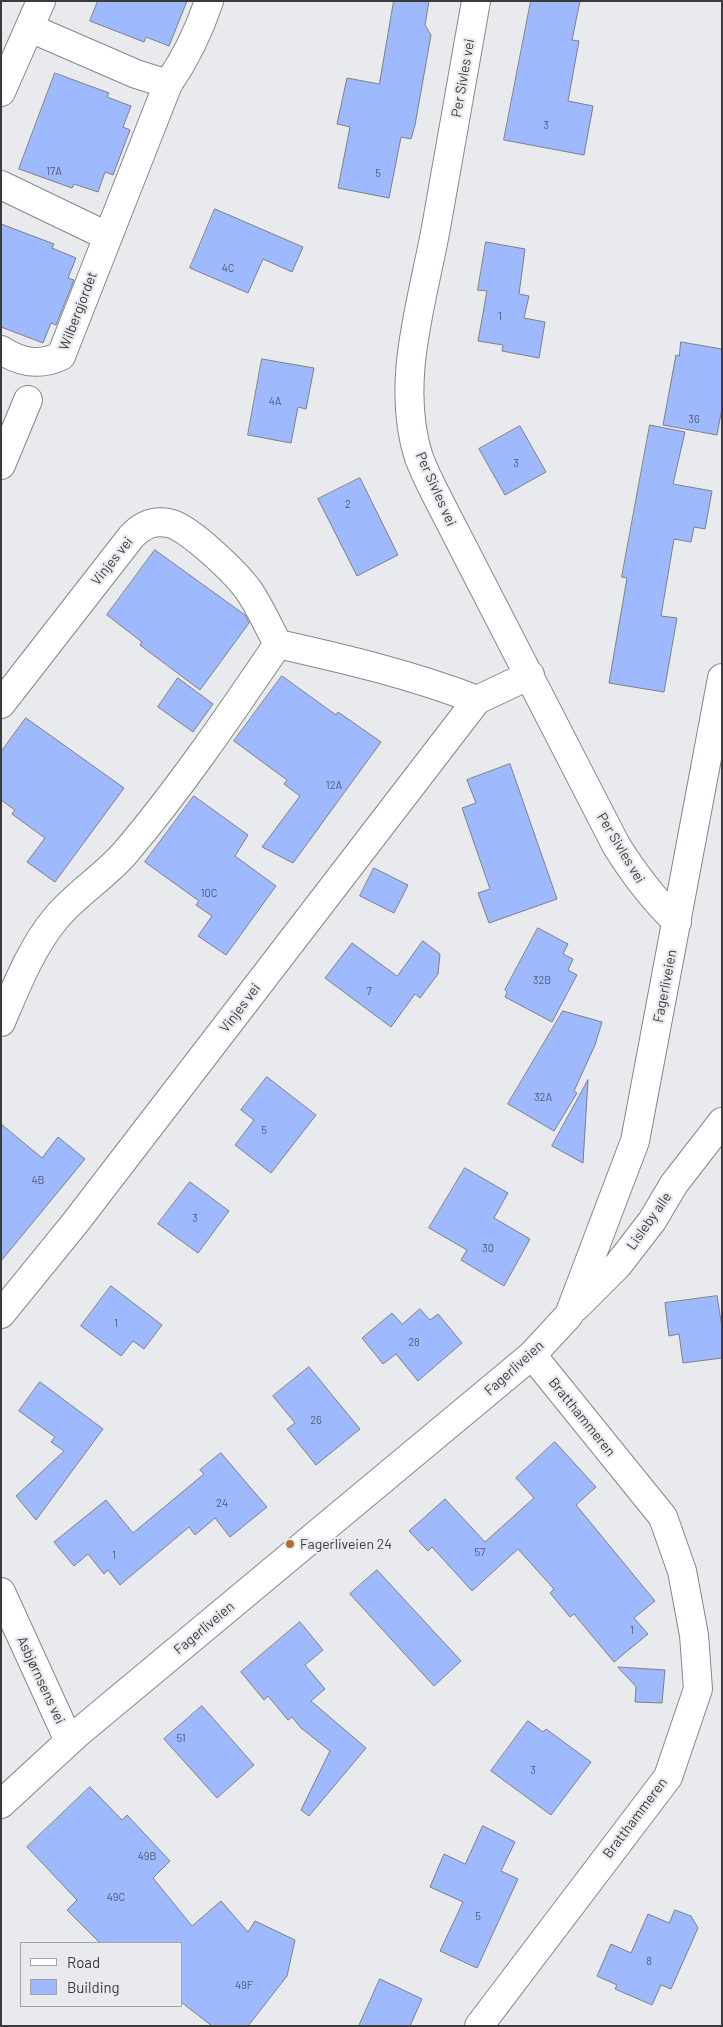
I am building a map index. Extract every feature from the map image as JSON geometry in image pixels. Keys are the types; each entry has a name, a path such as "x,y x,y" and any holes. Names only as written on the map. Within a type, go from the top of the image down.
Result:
{"street":[{"path":"1,92 40,1"},
{"name":"Wilbergjordet","path":"1,350 16,359 47,362 61,356 106,236 168,84 182,64 201,24 209,1"},
{"name":"Per Sivles vei","path":"476,1 435,236 412,346 411,414 419,458 433,489 616,845 637,879 677,922"},
{"path":"30,28 136,74 168,84"},
{"path":"1,186 106,236"},
{"path":"1,465 28,400"},
{"name":"Vinjes vei","path":"1,704 130,537 140,527 154,522 169,522 183,528 230,569 248,590 278,644"},
{"path":"1,1022 18,981 38,944 56,918 130,847 199,759 278,644 333,656 451,690 477,700"},
{"name":"Vinjes vei","path":"1,1314 75,1223 477,700 530,675"},
{"name":"Fagerliveien","path":"1,1804 69,1741 532,1355 569,1315 635,1141 722,678"},
{"name":"Lisleby alle","path":"569,1315 618,1264 722,1122"},
{"name":"Bratthammeren","path":"479,2026 668,1776 698,1689 694,1635 682,1571 663,1517 532,1355"},
{"name":"Asbjørnsens vei","path":"1,1592 69,1741"}],"building":[{"path":"98,1 187,1 169,46 146,37 144,42 90,21"},
{"path":"394,1 429,1 425,25 431,35 415,125 411,139 401,137 389,198 338,188 350,127 337,124 347,78 379,84"},
{"path":"531,1 580,1 572,40 579,41 568,101 593,106 584,155 504,140"},
{"path":"55,73 109,93 107,97 131,106 123,127 130,130 113,175 105,172 98,192 74,184 72,188 19,169"},
{"path":"215,209 303,247 292,272 263,259 248,293 190,268"},
{"path":"1,224 54,244 52,248 76,258 68,278 74,280 56,325 51,323 43,343 1,327"},
{"path":"486,242 525,249 519,294 529,296 524,318 545,322 539,358 502,351 503,345 478,341 487,291 478,290"},
{"path":"681,342 722,349 722,408 717,435 663,425 676,355 679,356"},
{"path":"262,359 314,368 306,409 298,407 291,443 248,435"},
{"path":"650,425 685,432 673,484 712,491 705,529 694,527 691,542 674,539 661,616 677,618 664,692 609,683 627,578 622,577"},
{"path":"520,426 546,472 505,495 479,449"},
{"path":"360,478 398,555 357,576 318,499"},
{"path":"155,550 245,615 249,623 200,690 140,645 142,642 107,615"},
{"path":"282,676 336,715 338,712 381,742 293,863 262,847 300,796 284,784 287,780 234,741"},
{"path":"178,678 213,704 193,732 158,707"},
{"path":"26,718 124,788 55,882 27,862 45,838 12,814 15,810 1,800 1,752"},
{"path":"510,764 557,899 489,923 478,893 490,889 462,808 476,803 467,780"},
{"path":"194,796 248,835 235,856 276,886 226,955 198,936 212,916 196,905 199,901 145,862"},
{"path":"374,868 408,885 394,913 360,896"},
{"path":"538,928 568,944 563,954 573,959 568,970 577,975 552,1022 505,997 507,992 505,990"},
{"path":"423,941 440,954 438,974 420,998 415,994 391,1027 325,978 352,943 397,976"},
{"path":"563,1011 602,1022 595,1045 574,1091 577,1093 554,1131 508,1104"},
{"path":"267,1077 316,1115 271,1173 235,1145 254,1120 241,1110"},
{"path":"588,1080 583,1163 552,1146"},
{"path":"1,1124 42,1158 58,1137 85,1159 1,1261"},
{"path":"465,1168 508,1193 494,1218 530,1239 504,1286 461,1260 467,1250 429,1228"},
{"path":"190,1182 229,1211 198,1253 158,1224"},
{"path":"111,1286 162,1325 144,1349 133,1341 121,1356 81,1326"},
{"path":"717,1296 722,1327 722,1358 683,1363 679,1334 669,1336 665,1303"},
{"path":"420,1309 430,1320 438,1314 462,1343 418,1381 396,1354 383,1364 362,1338 392,1313 402,1324"},
{"path":"309,1367 360,1429 316,1465 287,1429 295,1423 273,1396"},
{"path":"40,1382 103,1429 36,1520 16,1496 64,1451 51,1442 55,1437 19,1411"},
{"path":"555,1442 596,1487 576,1505 655,1601 634,1618 648,1634 614,1662 574,1614 570,1617 550,1593 554,1589 518,1549 472,1591 432,1547 428,1551 409,1531 445,1499 485,1542 534,1498 516,1478"},
{"path":"221,1453 267,1507 230,1537 215,1518 195,1535 189,1527 120,1585 108,1570 104,1574 88,1554 74,1566 54,1542 106,1500 133,1533 204,1474 200,1470"},
{"path":"377,1570 461,1661 434,1686 350,1594"},
{"path":"300,1622 323,1650 305,1665 325,1689 311,1701 366,1748 309,1816 301,1810 330,1751 301,1728 292,1717 288,1720 268,1696 264,1700 241,1672"},
{"path":"618,1667 665,1670 662,1703 635,1702 636,1687"},
{"path":"202,1706 254,1765 217,1798 164,1739"},
{"path":"528,1721 543,1732 546,1729 591,1762 551,1815 491,1771"},
{"path":"90,1787 122,1820 127,1815 170,1861 153,1878 192,1926 221,1901 248,1932 255,1921 295,1940 287,1976 248,2026 212,2026 182,2003 182,1942 99,1942 67,1910 77,1900 27,1847"},
{"path":"483,1826 515,1842 501,1871 518,1879 477,1968 440,1951 463,1902 430,1887 444,1854 465,1864"},
{"path":"675,1910 691,1916 698,1928 671,1989 661,1985 652,2005 615,1989 617,1985 597,1976 611,1944 631,1953 648,1914 669,1923"},
{"path":"380,1979 422,1999 410,2026 359,2026"}],"place":[{"name":"Fagerliveien 24","path":"290,1544"}]}
